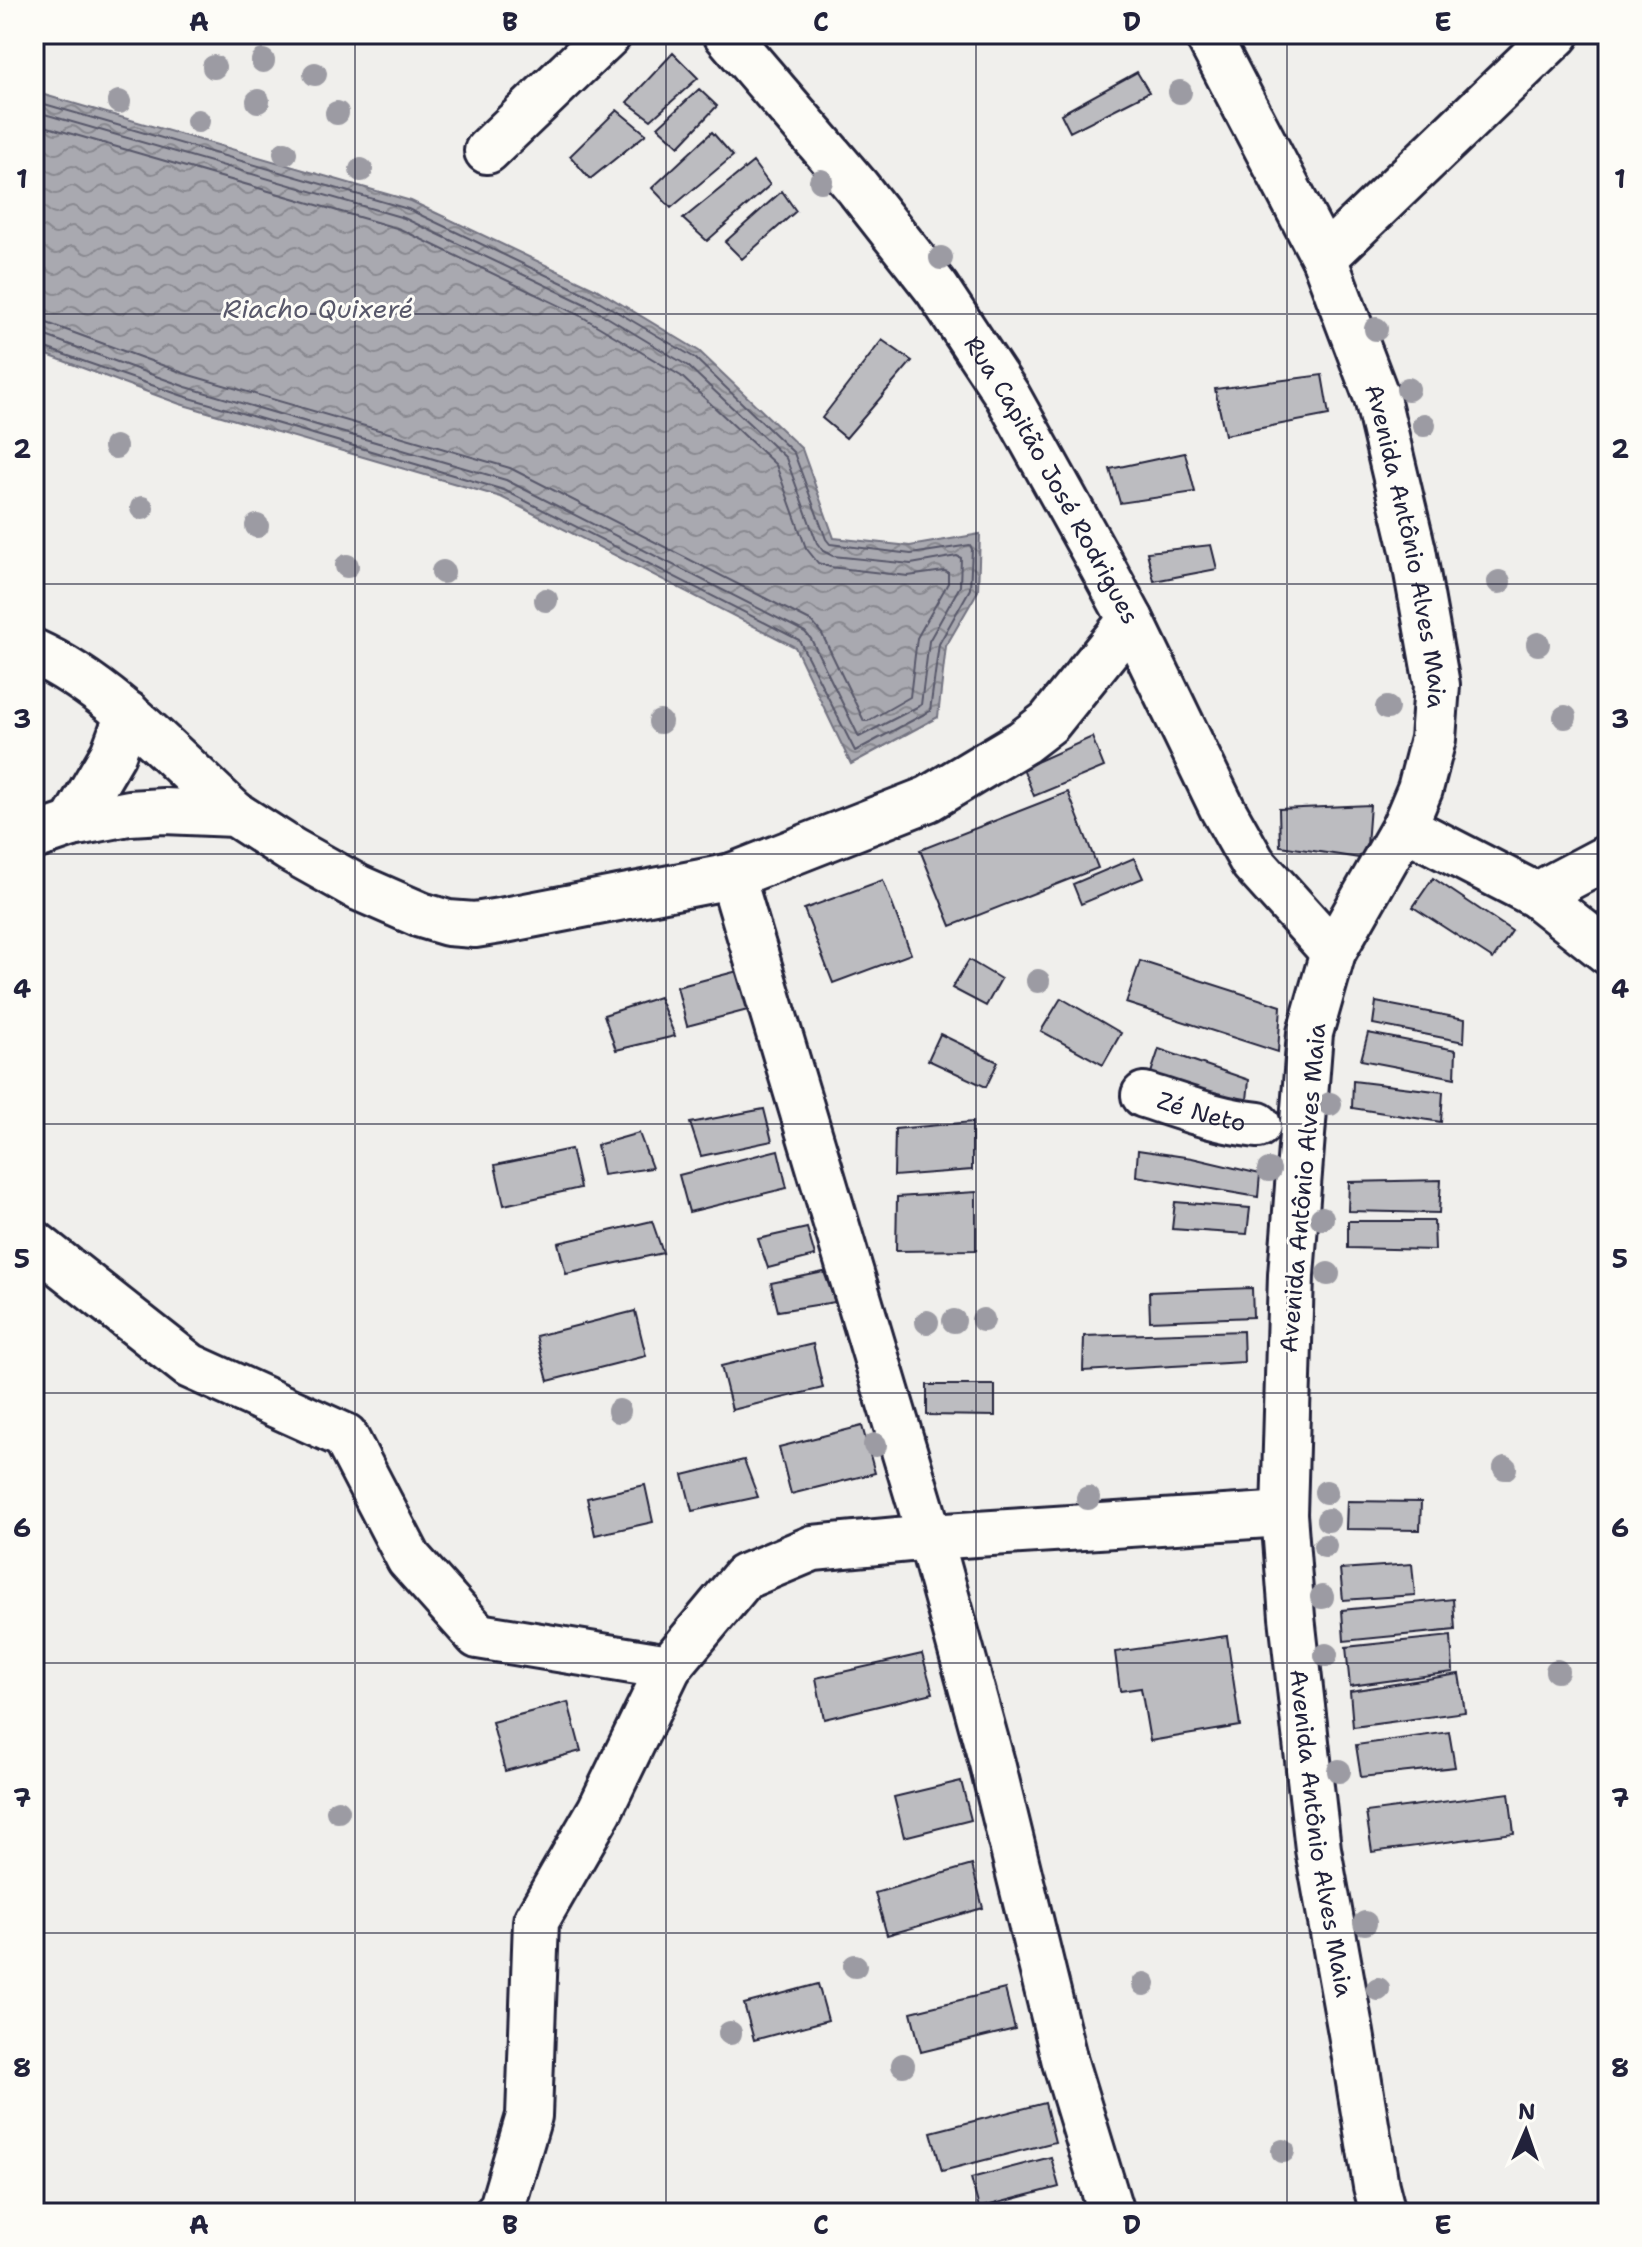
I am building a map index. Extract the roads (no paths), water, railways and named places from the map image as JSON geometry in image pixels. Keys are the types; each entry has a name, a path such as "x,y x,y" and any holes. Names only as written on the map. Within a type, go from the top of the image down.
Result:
{"street":[{"path":"487,151 609,34"},
{"name":"Rua Capitão José Rodrigues","path":"726,34 857,187 937,289 1007,395 1131,620 1222,808 1253,863 1333,952"},
{"name":"Avenida Antônio Alves Maia","path":"1207,34 1324,258 1377,398 1413,550 1437,685 1433,739 1420,789 1404,827 1333,952 1310,1033 1291,1275 1284,1514 1292,1617 1318,1849 1383,2213"},
{"path":"1324,258 1557,34"},
{"path":"34,652 96,689 128,714 235,814 291,850 359,888 421,915 448,923 475,925 732,876 928,799 1023,742 1049,722 1131,620"},
{"path":"53,830 113,754 128,714"},
{"path":"53,830 129,813 235,814"},
{"path":"1404,827 1536,895 1608,952"},
{"path":"1536,895 1608,857"},
{"path":"732,876 930,1537 992,1763 1065,2062 1111,2213"},
{"name":"Zé Neto","path":"1144,1095 1210,1117 1258,1125"},
{"path":"34,1243 190,1366 345,1436 409,1559 478,1636 669,1667"},
{"path":"497,2213 501,2211 529,2116 536,1921 600,1810 669,1667 744,1577 813,1548 930,1537 1284,1514"}],"water":[{"name":"Riacho Quixeré","path":"34,92 411,201 596,289 699,351 802,449 834,538 910,546 980,534 978,591 946,646 938,717 851,764 795,647 501,497 180,404 34,350"}]}
